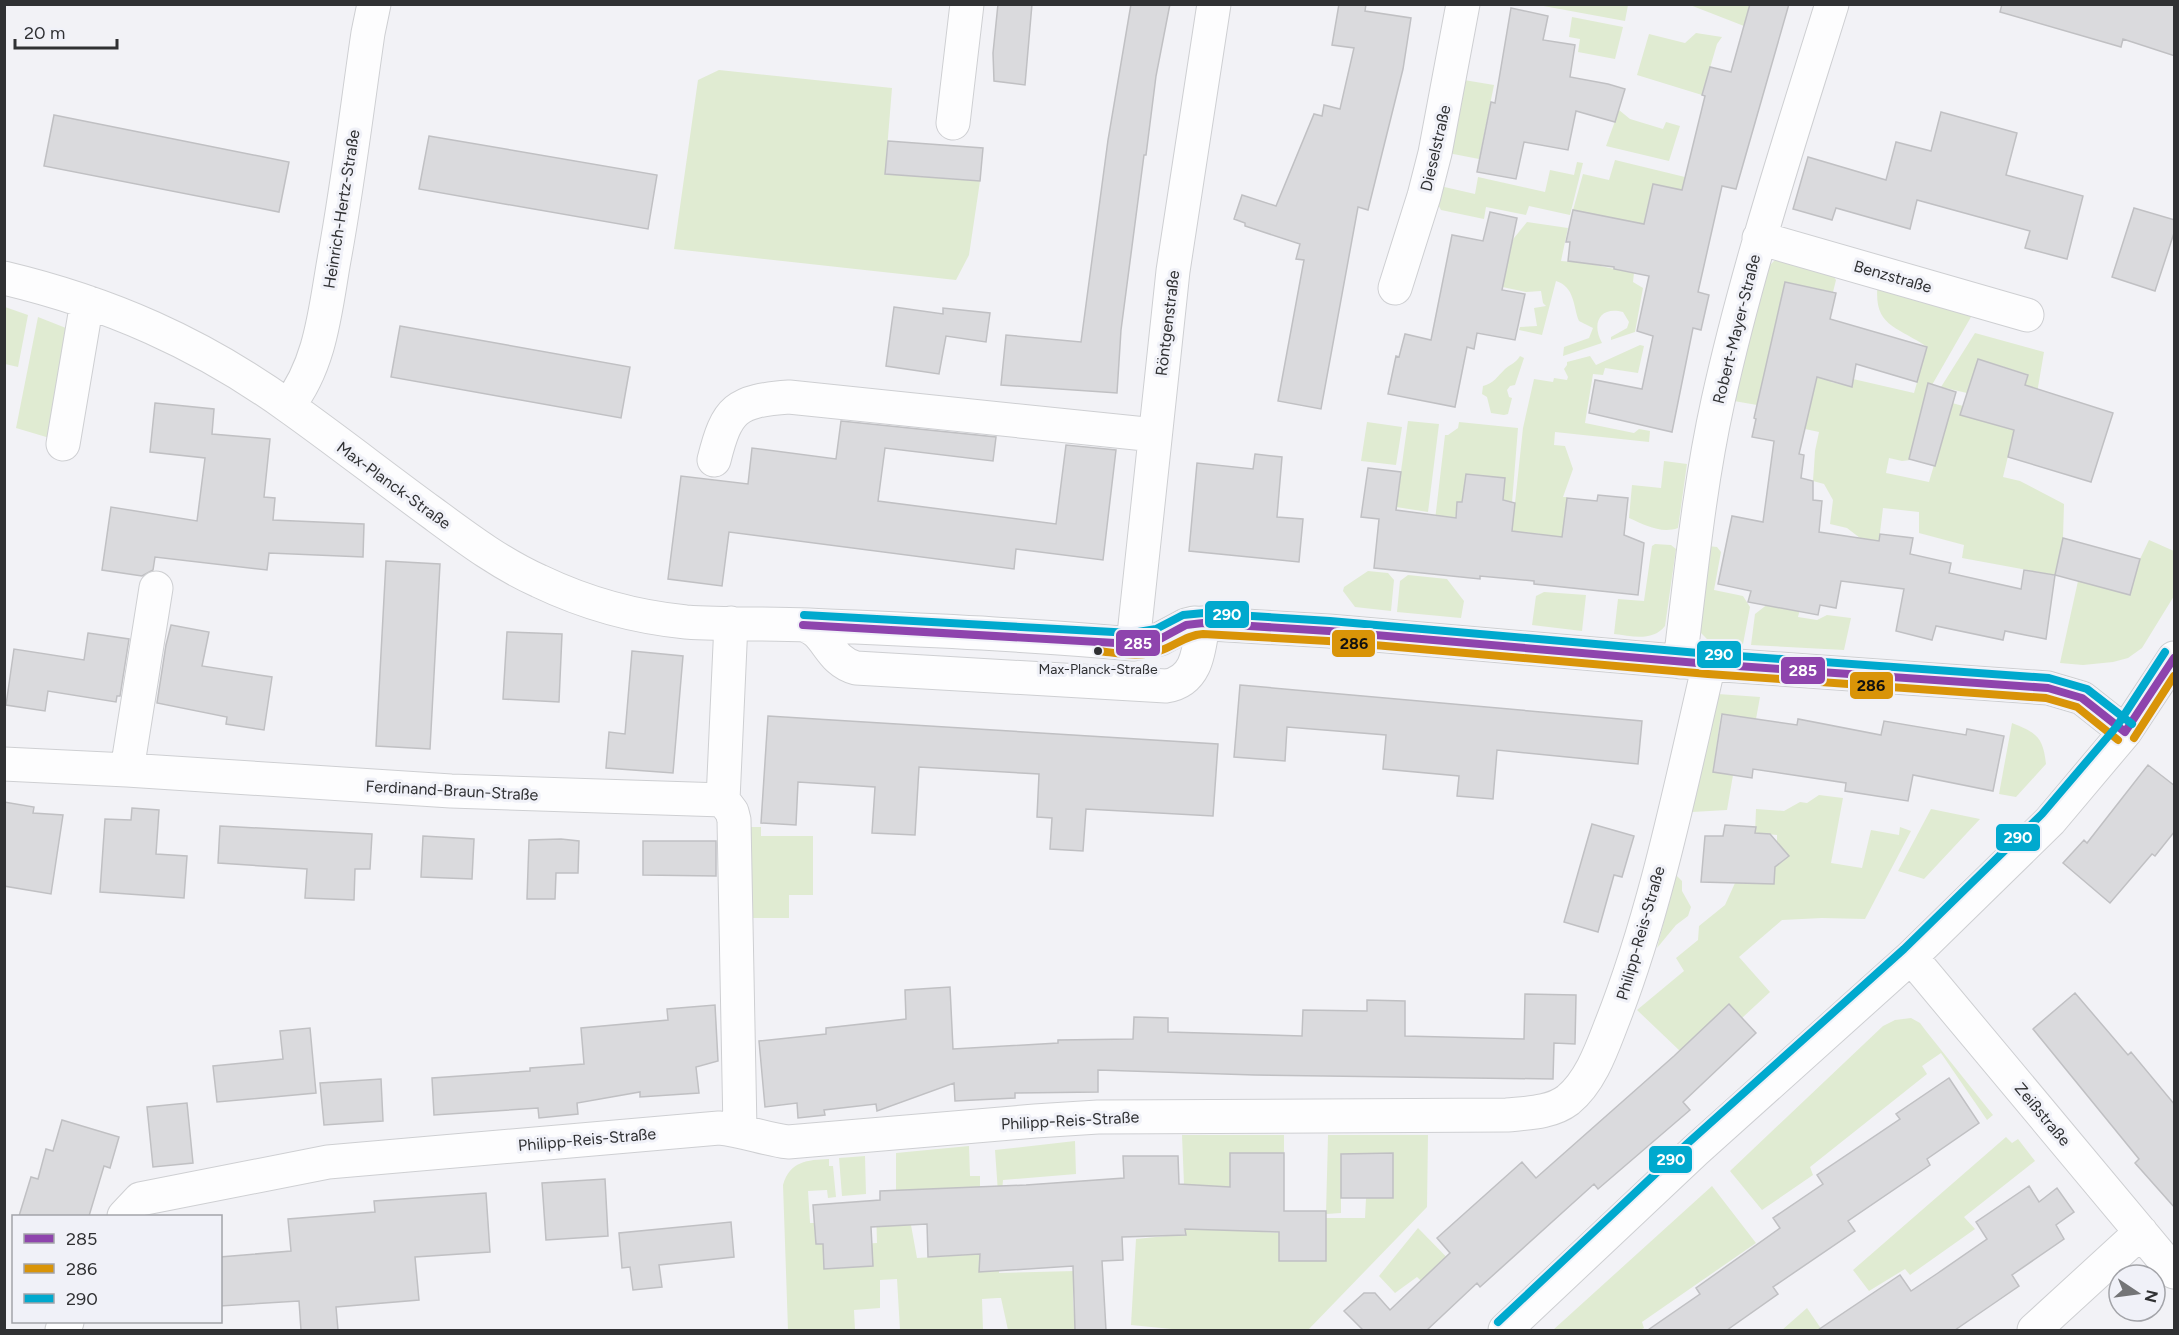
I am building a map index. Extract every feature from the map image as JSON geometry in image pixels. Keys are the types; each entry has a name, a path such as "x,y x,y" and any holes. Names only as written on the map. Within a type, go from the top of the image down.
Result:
{"street":[{"name":"Heinrich-Hertz-Straße","path":"288,406 307,378 319,344 339,232 374,4"},
{"path":"953,123 967,4"},
{"name":"Röntgenstraße","path":"1133,644 1173,271 1214,4"},
{"name":"Dieselstraße","path":"1395,288 1435,153 1463,4"},
{"name":"Robert-Mayer-Straße","path":"1694,663 1700,502 1708,455 1739,312 1759,237 1832,4"},
{"name":"Benzstraße","path":"1759,237 2027,315"},
{"name":"Max-Planck-Straße","path":"4,278 87,302 151,325 243,376 288,406 462,535 509,567 574,597 614,609 686,621 803,625 1133,644 1160,639 1186,625 1203,623 1329,631 1694,663 2048,687 2082,699 2125,732"},
{"path":"63,444 87,302"},
{"path":"714,460 721,433 736,410 746,403 760,399 789,397 1155,435"},
{"path":"127,770 156,588"},
{"path":"731,623 723,800 728,804 734,820 740,1131"},
{"path":"803,625 816,630 842,663 856,668 1166,686 1179,682 1193,669 1203,623"},
{"path":"1505,1330 1695,1151 1911,957 2050,821 2125,732 2175,658"},
{"name":"Philipp-Reis-Straße","path":"125,1215 140,1199 328,1162 719,1128 788,1142 1035,1120 1179,1116 1507,1115 1537,1112 1554,1107 1568,1099 1591,1072 1629,981 1666,842 1694,663"},
{"name":"Ferdinand-Braun-Straße","path":"4,764 451,791 723,800"},
{"name":"Zeißstraße","path":"1911,957 2175,1272"},
{"path":"2034,1330 2141,1232"}],"green space":[{"path":"1538,5 1628,5 1625,21"},
{"path":"1690,5 1750,5 1744,26"},
{"path":"1572,17 1623,27 1615,59 1578,52 1580,39 1569,37"},
{"path":"1696,33 1722,37 1717,44 1702,95 1637,75 1649,34 1685,43"},
{"path":"719,70 892,88 885,174 980,181 969,255 956,280 674,249 698,80"},
{"path":"1464,80 1494,85 1479,159 1448,153"},
{"path":"1619,110 1630,119 1663,129 1666,122 1680,126 1669,161 1606,146"},
{"path":"1615,160 1685,177 1682,190 1653,184 1649,203 1648,250 1573,210 1583,174 1609,180"},
{"path":"1577,162 1583,163 1570,215 1529,206 1526,215 1486,207 1484,219 1441,210 1436,201 1440,186 1475,194 1478,177 1545,192 1550,170 1574,175"},
{"path":"1527,222 1568,228 1561,261 1586,263 1634,273 1633,282 1643,288 1635,332 1611,340 1611,337 1627,328 1629,322 1623,312 1608,312 1603,314 1598,323 1597,329 1602,343 1563,356 1564,347 1589,338 1593,328 1579,321 1570,292 1556,281 1542,335 1519,330 1520,327 1537,326 1534,308 1546,306 1543,303 1541,291 1526,292 1493,285 1514,238"},
{"path":"1786,257 1825,264 1836,280 1833,292 1785,282 1774,334 1845,324 1831,382 1852,387 1853,379 1914,393 1927,347 1889,324 1883,317 1877,297 1878,282 1964,309 1971,317 1932,385 1928,384 1911,460 1902,461 1889,458 1886,473 1929,482 1952,403 1989,413 1987,422 2012,429 2027,374 1978,359 1967,393 1941,387 1975,333 2044,352 2027,452 2010,448 2003,477 2020,481 2064,504 2063,538 2055,575 1962,558 1964,545 1919,533 1919,512 1883,508 1879,541 1860,538 1847,528 1830,524 1833,500 1824,484 1813,481 1819,432 1805,429 1816,377 1766,366 1757,405 1734,401 1764,271 1774,261"},
{"path":"5,307 28,315 18,367 5,364"},
{"path":"38,317 71,330 53,439 16,428"},
{"path":"1640,345 1644,346 1638,373 1605,368 1603,375 1593,374 1585,423 1634,433 1639,429 1650,431 1649,442 1555,432 1554,445 1565,446 1573,469 1563,497 1567,497 1561,549 1541,534 1512,531 1523,428 1534,379 1553,382 1554,378 1567,380 1564,369 1567,362 1590,356 1596,365"},
{"path":"1520,356 1524,358 1515,385 1510,386 1507,390 1509,397 1512,398 1508,414 1491,413 1487,397 1482,394 1483,386 1493,381"},
{"path":"1408,421 1439,424 1428,512 1396,507"},
{"path":"1367,422 1402,427 1396,465 1361,461"},
{"path":"1459,422 1518,428 1512,503 1503,502 1505,478 1466,474 1462,502 1457,502 1455,522 1435,520 1445,435 1458,428"},
{"path":"1664,461 1687,464 1678,528 1672,530 1653,528 1629,518 1632,485 1661,488"},
{"path":"2149,540 2174,551 2174,596 2142,648 2128,658 2113,662 2083,665 2060,663 2078,581 2130,595 2140,559"},
{"path":"1655,544 1671,545 1676,549 1665,626 1648,636 1614,634 1618,599 1644,601 1652,546"},
{"path":"1708,546 1717,547 1721,552 1714,590 1743,596 1750,607 1743,644 1711,643 1700,632"},
{"path":"1368,571 1388,573 1394,580 1391,611 1355,607 1343,591 1344,587"},
{"path":"1408,575 1447,579 1464,601 1461,618 1397,612 1400,581"},
{"path":"1544,592 1586,595 1582,631 1532,625 1536,596"},
{"path":"1773,600 1801,605 1798,617 1817,620 1827,615 1851,618 1844,650 1751,645 1755,614"},
{"path":"1718,694 1760,697 1756,719 1721,714 1713,771 1733,775 1727,810 1692,812"},
{"path":"2012,723 2037,737 2043,748 2046,764 2016,797 1999,794"},
{"path":"1819,795 1843,798 1831,863 1862,868 1871,830 1899,835 1900,827 1911,831 1865,919 1782,920 1739,957 1770,992 1742,1018 1729,1004 1680,1051 1637,1010 1684,971 1676,958 1698,940 1699,926 1725,905 1735,883 1774,884 1775,867 1789,856 1777,842 1777,835 1755,833 1756,809 1784,811 1800,802 1807,803"},
{"path":"1931,809 1980,819 1924,879 1898,871"},
{"path":"747,827 761,827 761,836 813,836 813,895 789,895 789,918 748,918"},
{"path":"1676,875 1682,881 1682,891 1691,907 1688,916 1676,925 1657,948"},
{"path":"1911,1018 1920,1023 1993,1115 1987,1120 1941,1053 1922,1066 1927,1074 1810,1167 1813,1175 1762,1210 1730,1171 1883,1026 1895,1020"},
{"path":"1182,1135 1284,1135 1284,1153 1230,1153 1230,1187 1223,1187 1224,1230 1279,1233 1280,1261 1326,1261 1326,1218 1365,1218 1366,1198 1393,1198 1393,1154 1341,1154 1341,1213 1326,1214 1328,1135 1428,1135 1427,1207 1308,1330 1182,1330 1131,1325 1136,1239 1186,1234"},
{"path":"2006,1137 2012,1143 2018,1139 2035,1161 1964,1217 1975,1229 1910,1275 1905,1269 1869,1291 1853,1270"},
{"path":"1075,1141 1076,1174 1003,1180 1002,1193 998,1193 995,1150"},
{"path":"969,1146 970,1176 980,1176 980,1187 910,1190 911,1225 917,1258 980,1254 980,1263 999,1262 999,1273 1075,1271 1073,1299 1075,1330 1008,1330 1001,1298 998,1298 982,1299 983,1330 900,1330 897,1279 880,1280 880,1308 854,1310 855,1330 788,1330 783,1185 790,1171 800,1163 829,1159 829,1166 833,1166 836,1197 828,1198 827,1190 808,1191 810,1223 814,1223 823,1243 824,1269 859,1266 859,1244 877,1243 876,1207 896,1215 896,1153"},
{"path":"865,1156 866,1194 842,1196 839,1158"},
{"path":"1712,1186 1756,1243 1642,1322 1644,1328 1640,1330 1553,1330"},
{"path":"1418,1228 1471,1282 1445,1304 1417,1277 1395,1293 1379,1276"},
{"path":"1807,1308 1822,1330 1782,1330"}],"building":[{"path":"998,4 1032,4 1025,85 994,81 993,53"},
{"path":"1131,4 1170,4 1156,76 1146,155 1144,155 1121,330 1117,393 1001,385 1006,335 1081,342 1108,140"},
{"path":"1339,4 1366,4 1365,11 1411,18 1403,69 1368,210 1358,207 1321,409 1278,401 1304,260 1296,259 1300,244 1245,226 1245,223 1234,219 1242,195 1276,206 1314,114 1322,116 1324,105 1340,109 1354,48 1332,45"},
{"path":"1750,4 1789,4 1736,189 1722,186 1698,292 1709,295 1701,330 1693,328 1672,432 1589,413 1595,380 1642,389 1653,336 1637,331 1649,276 1614,269 1614,267 1568,261 1570,242 1566,242 1573,210 1644,224 1653,184 1682,190 1710,67 1731,72"},
{"path":"2002,4 2175,4 2175,56 2123,39 2121,47 2000,12"},
{"path":"1511,8 1548,16 1543,40 1575,45 1570,77 1625,89 1615,122 1576,111 1568,150 1524,142 1516,179 1477,172 1491,102 1495,103"},
{"path":"1941,112 2017,133 2006,175 2083,196 2067,259 2025,248 2030,231 1917,200 1910,229 1836,208 1832,220 1793,209 1808,157 1886,180 1896,142 1931,151"},
{"path":"54,115 289,162 279,212 44,166"},
{"path":"429,136 657,175 648,229 419,189"},
{"path":"888,141 983,148 980,181 885,174"},
{"path":"2134,208 2175,220 2175,230 2155,291 2112,277"},
{"path":"1490,212 1517,218 1502,290 1525,294 1515,340 1477,333 1474,349 1467,347 1455,407 1388,394 1396,356 1399,357 1405,334 1431,340 1452,235 1483,241"},
{"path":"1785,282 1836,293 1830,319 1927,347 1917,382 1856,364 1852,387 1817,377 1799,454 1804,455 1801,478 1813,481 1813,500 1822,501 1819,532 1879,541 1880,534 1913,538 1910,554 1951,563 1949,573 2021,589 2024,570 2055,575 2046,639 2005,631 2003,640 1936,626 1932,640 1896,631 1904,589 1841,581 1836,608 1820,605 1818,615 1748,602 1751,591 1718,584 1732,516 1763,522 1774,441 1752,437 1756,419 1754,418"},
{"path":"894,307 943,314 943,308 990,313 986,342 946,336 939,374 886,366"},
{"path":"400,326 630,367 621,418 391,377"},
{"path":"1978,359 2028,375 2025,385 2113,413 2091,482 2008,457 2014,430 1960,415"},
{"path":"1928,383 1956,392 1935,466 1909,459"},
{"path":"155,403 214,409 212,434 270,439 264,497 275,498 273,520 364,524 363,557 269,553 267,570 155,557 153,570 142,576 102,570 111,507 197,521 205,458 150,452"},
{"path":"841,421 996,437 993,461 885,448 878,501 1056,524 1066,445 1116,450 1103,560 1016,549 1014,569 729,532 722,586 668,579 681,476 748,484 752,448 836,459"},
{"path":"1255,454 1282,457 1277,517 1303,519 1299,562 1189,551 1197,463 1253,469"},
{"path":"1368,468 1401,472 1396,510 1456,518 1457,502 1462,502 1466,474 1505,478 1503,500 1515,503 1512,531 1562,537 1567,498 1597,501 1598,495 1628,498 1624,535 1644,543 1638,595 1534,584 1534,581 1480,576 1480,579 1374,568 1379,519 1361,517"},
{"path":"2063,538 2140,559 2130,595 2055,575"},
{"path":"386,561 440,564 430,749 376,746"},
{"path":"171,625 209,632 202,666 272,677 264,730 226,724 227,717 157,703"},
{"path":"507,632 562,634 559,702 503,699"},
{"path":"88,633 129,639 120,696 117,696 116,702 48,691 45,711 6,705 14,649 84,660"},
{"path":"632,651 683,656 673,773 606,768 609,732 625,734"},
{"path":"1240,685 1642,721 1638,764 1497,750 1493,799 1457,796 1459,776 1383,769 1386,735 1287,727 1285,761 1234,757"},
{"path":"1722,714 1797,725 1798,719 1881,735 1884,721 1966,735 1967,729 2004,736 1993,791 1913,775 1908,801 1845,791 1846,783 1753,769 1752,778 1713,772"},
{"path":"768,716 1218,744 1213,816 1086,809 1083,851 1050,849 1052,818 1037,817 1039,774 919,767 915,835 872,833 875,787 798,782 796,825 761,823"},
{"path":"2148,765 2175,786 2175,831 2155,856 2152,854 2110,903 2063,863 2084,840 2087,843"},
{"path":"4,802 34,807 33,813 63,815 51,894 4,886"},
{"path":"132,808 159,810 156,854 187,856 184,898 100,892 105,819 131,820"},
{"path":"1592,824 1634,836 1622,877 1614,875 1598,932 1564,922"},
{"path":"1725,825 1756,827 1755,833 1770,834 1789,856 1775,867 1774,884 1701,882 1705,836 1723,836"},
{"path":"220,826 372,834 370,869 355,869 354,900 305,898 307,869 218,863"},
{"path":"423,836 474,839 472,879 421,877"},
{"path":"529,840 579,841 578,873 556,873 555,899 527,899"},
{"path":"643,841 716,841 716,876 643,875"},
{"path":"950,987 953,1049 1058,1043 1058,1040 1133,1039 1134,1017 1168,1018 1168,1032 1302,1036 1303,1010 1367,1011 1367,1000 1405,1001 1405,1036 1524,1039 1525,994 1576,995 1575,1044 1554,1043 1553,1079 1255,1075 1098,1070 1098,1092 1015,1093 1015,1098 955,1101 954,1083 877,1111 876,1104 824,1110 825,1115 798,1118 797,1103 765,1107 759,1041 826,1034 826,1028 906,1019 905,990"},
{"path":"2075,993 2128,1055 2131,1052 2175,1105 2175,1208 2135,1163 2139,1159 2033,1029"},
{"path":"1729,1004 1756,1033 1683,1102 1690,1110 1598,1189 1594,1184 1480,1287 1477,1283 1427,1330 1363,1330 1344,1311 1364,1293 1375,1293 1390,1310 1450,1253 1437,1238 1522,1162 1536,1178"},
{"path":"715,1005 718,1061 696,1067 699,1093 640,1097 640,1092 577,1103 578,1114 539,1118 538,1108 434,1115 432,1078 530,1071 530,1068 584,1064 581,1028 668,1020 667,1009"},
{"path":"310,1028 316,1093 217,1102 213,1066 283,1059 280,1031"},
{"path":"1949,1078 1979,1123 1927,1159 1930,1165 1848,1221 1855,1231 1773,1287 1778,1294 1727,1330 1648,1330 1700,1294 1696,1288 1780,1228 1773,1218 1823,1184 1817,1175 1900,1119 1896,1114"},
{"path":"381,1079 383,1121 324,1125 320,1083"},
{"path":"187,1103 193,1163 153,1167 147,1107"},
{"path":"62,1120 119,1137 110,1168 104,1166 89,1215 19,1215 31,1177 38,1179 46,1149 53,1151"},
{"path":"1230,1153 1284,1153 1284,1211 1326,1211 1326,1261 1279,1261 1279,1232 1185,1229 1186,1235 1122,1237 1123,1260 1102,1261 1106,1330 1075,1330 1073,1266 979,1272 980,1254 928,1257 927,1224 871,1227 873,1266 824,1269 823,1244 816,1244 813,1205 880,1200 880,1191 1124,1178 1123,1156 1178,1156 1179,1184 1230,1187"},
{"path":"1393,1153 1393,1198 1341,1198 1341,1154"},
{"path":"605,1179 608,1236 546,1240 542,1183"},
{"path":"2029,1186 2039,1202 2057,1188 2074,1212 2056,1225 2064,1239 2012,1275 2019,1286 1955,1330 1818,1330 1900,1275 1911,1291 1938,1273 1987,1239 1976,1222"},
{"path":"486,1193 490,1252 415,1257 419,1300 336,1307 338,1330 301,1330 299,1301 222,1306 222,1257 291,1251 288,1219 375,1212 374,1201"},
{"path":"731,1222 734,1257 659,1265 662,1287 633,1290 630,1267 622,1268 619,1233"}],"transit line":[{"name":"290","path":"804,615 1132,633 1156,629 1183,615 1204,613 1330,621 1710,654 2049,678 2087,689 2132,724"},
{"name":"285","path":"803,625 1133,644 1160,639 1186,625 1203,623 1329,631 1709,664 2048,688 2082,698 2125,732"},
{"name":"286","path":"1098,651 1129,654 1152,653 1191,636 1203,634 1328,641 1708,674 2046,698 2077,707 2118,740"},
{"name":"290","path":"1498,1322 1688,1143 1904,949 2042,814 2117,726 2165,652"},
{"name":"285","path":"2125,732 2174,658"},
{"name":"286","path":"2134,738 2174,676"}],"place":[{"name":"Max-Planck-Straße","path":"1098,651"}]}
